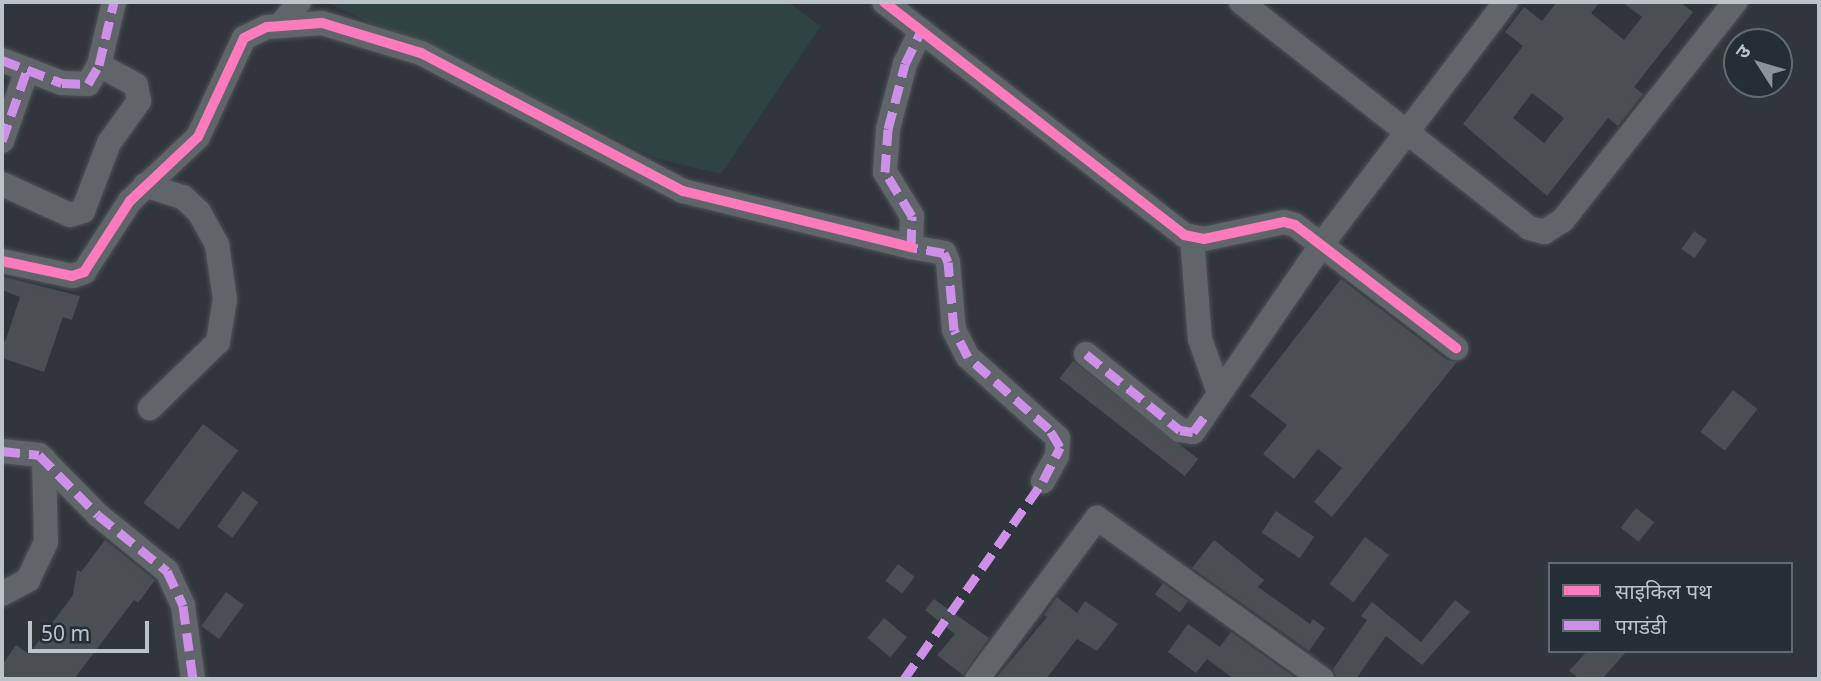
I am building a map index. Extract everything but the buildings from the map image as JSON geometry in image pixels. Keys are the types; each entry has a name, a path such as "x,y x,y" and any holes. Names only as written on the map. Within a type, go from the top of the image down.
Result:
{"street":[{"path":"2,60 80,88 88,85 99,65 114,2"},
{"path":"280,26 299,2"},
{"path":"884,2 1192,238 1284,222 1322,244 1456,348"},
{"path":"1241,2 1529,228 1550,230 1563,219 1725,5"},
{"path":"1086,354 1186,433 1198,427 1322,244 1506,2"},
{"path":"2,261 78,275 95,261 130,201 198,136 244,38 258,29 339,25 421,53 683,191 944,253 951,272 954,330 968,357 1058,438 1057,456 1043,481"},
{"path":"911,247 912,216 888,183 884,159 905,64 921,31"},
{"path":"2,188 70,215 83,211 109,143 139,101 136,85 99,65"},
{"path":"2,141 27,70"},
{"path":"145,185 183,197 200,212 216,245 225,299 218,342 150,408"},
{"path":"1192,238 1200,338 1219,393"},
{"path":"2,450 30,450 44,459 98,515 167,572 183,607 193,679"},
{"path":"2,594 28,580 46,542 44,459"},
{"path":"977,679 1097,518 1322,679"}],"shaded area":[{"path":"326,2 788,2 821,26 721,174 658,159"}],"marked path":[{"path":"2,60 62,83 88,84 99,65 114,2"},
{"path":"904,679 1043,481 1060,447 1049,429 968,357 954,330 948,262 944,253 911,247 912,216 885,172 888,129 905,64 921,31"},
{"path":"2,141 27,70"},
{"path":"1086,354 1180,430 1193,432 1208,412"},
{"path":"2,451 39,455 98,515 167,571 183,606 193,679"}],"cycle path":[{"path":"884,2 1184,235 1204,239 1284,222 1295,225 1456,348"},
{"path":"2,261 72,276 84,272 130,201 198,137 244,38 267,27 322,23 421,53 683,191 911,247"}]}
